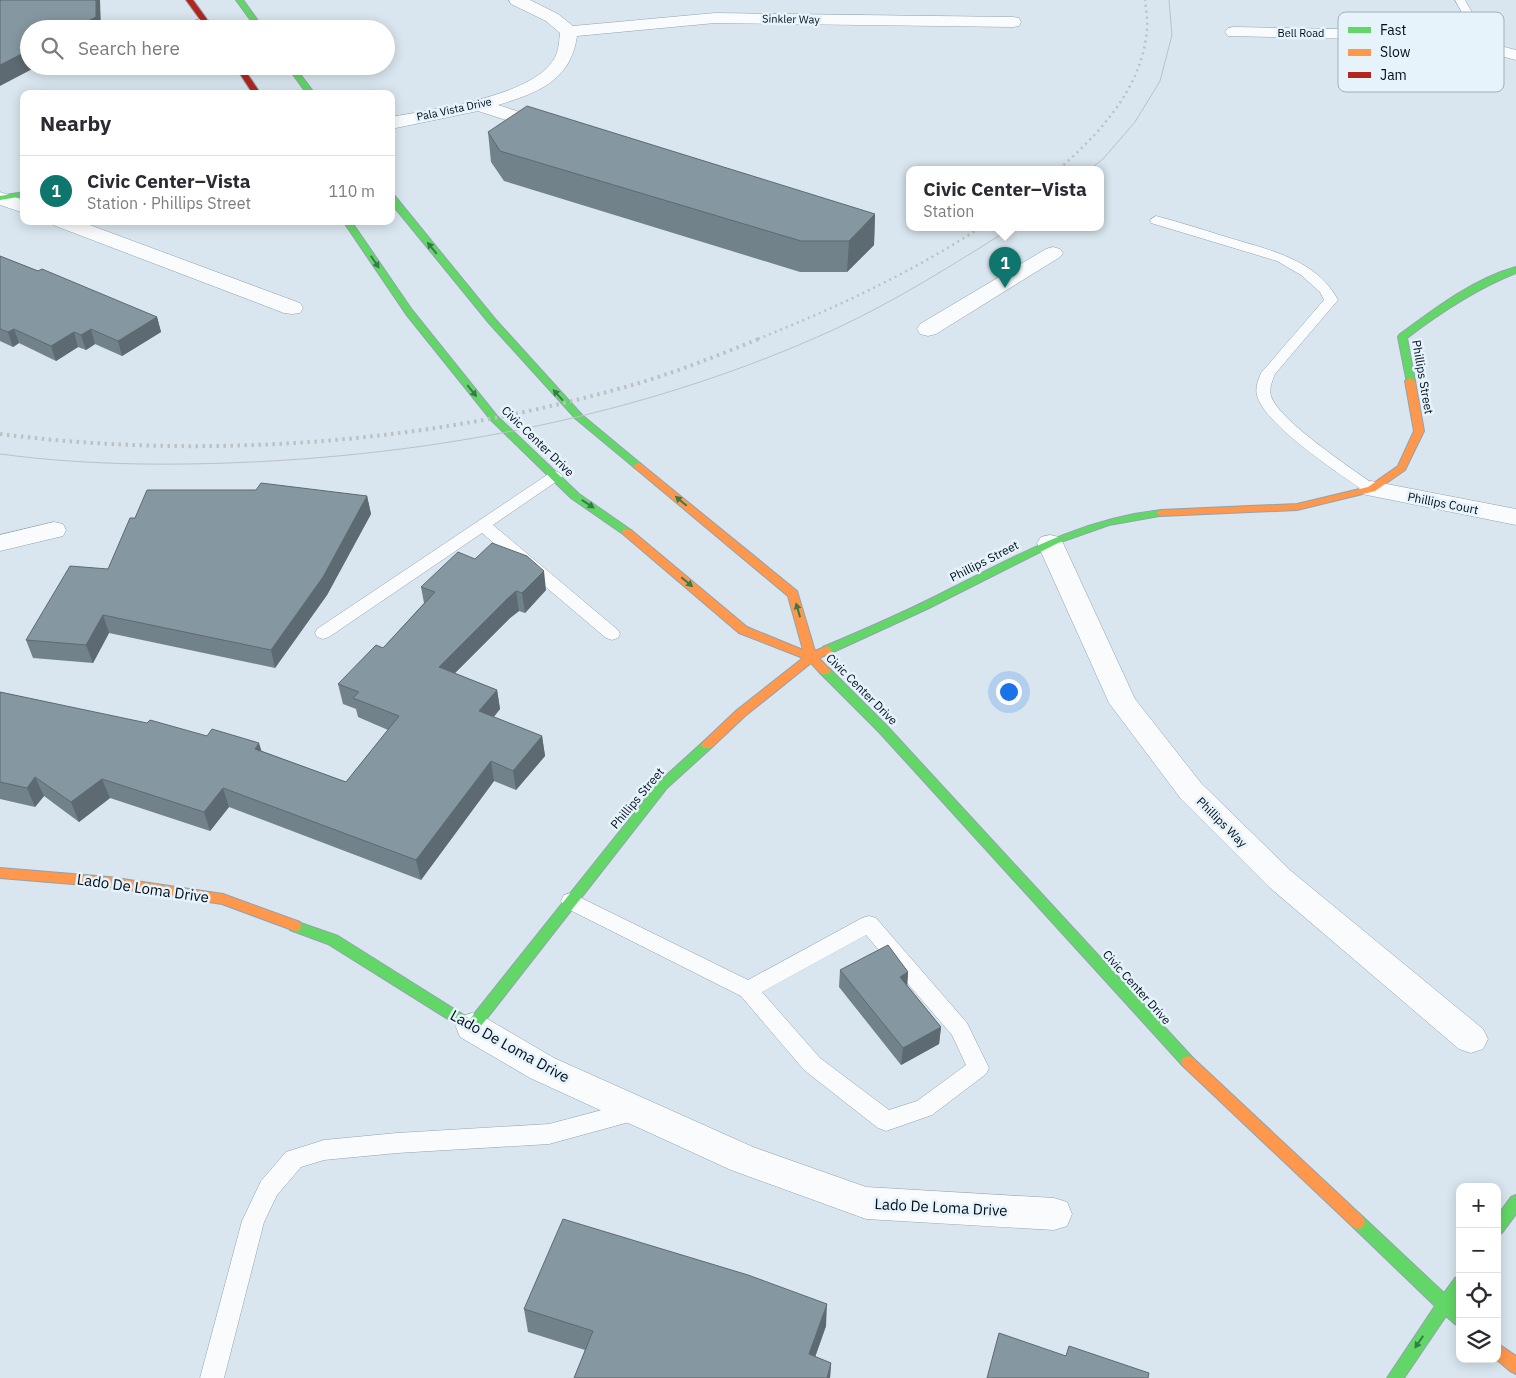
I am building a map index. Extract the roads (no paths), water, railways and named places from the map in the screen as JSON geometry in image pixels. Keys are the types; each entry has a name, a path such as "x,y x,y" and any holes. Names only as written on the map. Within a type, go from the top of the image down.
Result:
{"main road":[{"path":"189,0 204,20"},
{"path":"239,0 254,20"},
{"path":"244,75 255,90"},
{"path":"297,75 308,90"},
{"path":"0,198 20,195"},
{"name":"Civic Center Drive","path":"395,202 486,314 578,417 793,594 811,657"},
{"name":"Civic Center Drive","path":"350,225 409,312 494,418 575,496 618,524 743,630 811,657 884,730 1182,1056 1459,1318"},
{"name":"Phillips Street","path":"472,1027 663,785 741,713 811,657 903,617 1050,543 1098,525 1145,514 1297,507 1371,490 1402,468 1418,431 1402,337 1443,304 1493,278 1516,270"},
{"name":"Lado De Loma Drive","path":"0,872 109,882 223,899 333,940 472,1027"},
{"path":"1501,1223 1516,1202"},
{"path":"1395,1378 1456,1289"},
{"path":"1501,1353 1516,1366"}],"street":[{"path":"517,0 566,27 685,4"},
{"name":"Sinkler Way","path":"566,27 715,18 1013,22"},
{"name":"Pala Vista Drive","path":"395,122 492,102 525,90 547,78 561,63 566,51 566,27"},
{"name":"Bell Road","path":"1234,32 1338,33"},
{"path":"479,105 564,132"},
{"path":"0,198 20,206"},
{"path":"71,225 292,308"},
{"path":"928,329 1001,287 1053,254"},
{"path":"978,276 1001,287"},
{"name":"Phillips Court","path":"1371,490 1516,517"},
{"path":"0,543 54,530"},
{"name":"Phillips Way","path":"1050,543 1123,703 1191,791 1280,879 1471,1039"},
{"name":"Lado De Loma Drive","path":"472,1027 542,1068 743,1159 866,1203 1054,1214"}],"lane":[{"path":"1460,0 1467,12"},
{"path":"1156,220 1282,258 1306,272 1326,290 1331,300 1268,373 1263,385 1265,398 1283,420 1303,439 1371,490"},
{"path":"323,633 555,476"},
{"path":"483,525 612,634"},
{"path":"571,901 748,990 812,1064 886,1121 924,1108 978,1068 960,1029 869,924 748,990"},
{"path":"212,1378 254,1221 269,1188 294,1159 324,1150 397,1143 548,1134 636,1111"}],"tram line":[{"path":"1094,166 1103,159 1135,122 1160,81 1172,35 1169,0"},
{"path":"0,454 68,461 135,464 271,461 415,447 487,436 558,421 628,404 698,383 766,358 833,330 902,294 1007,231"}],"railway":[{"path":"1062,166 1104,124 1128,90 1137,71 1143,51 1147,26 1145,0"},
{"path":"758,339 872,289 927,260 975,231"},
{"path":"0,434 77,442 154,446 233,446 311,442 389,434 467,423 543,408 618,389 672,372 761,338"}],"place":[{"name":"Civic Center–Vista","path":"1005,288"}]}
